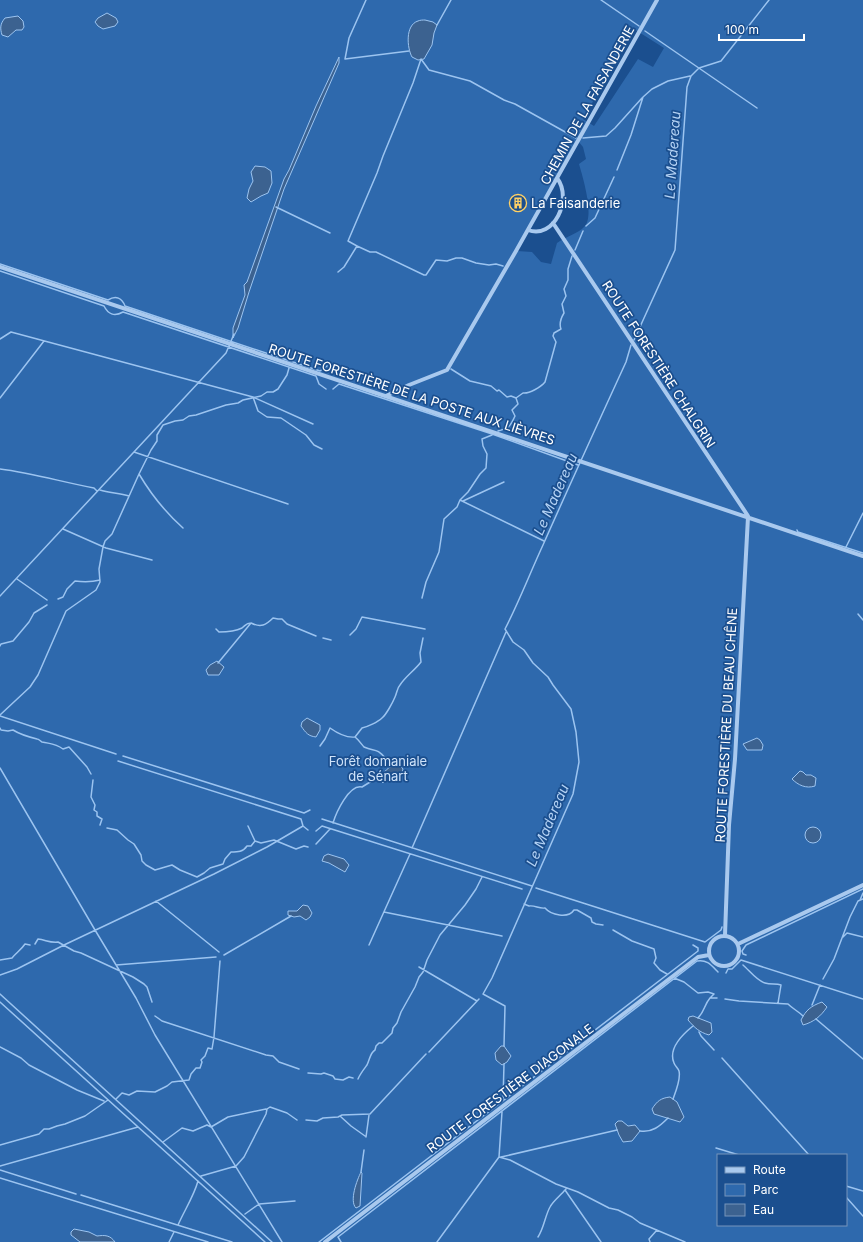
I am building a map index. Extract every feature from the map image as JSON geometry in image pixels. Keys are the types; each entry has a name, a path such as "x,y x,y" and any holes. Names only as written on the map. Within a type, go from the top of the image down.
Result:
{"street":[{"name":"CHEMIN DE LA FAISANDERIE","path":"386,396 447,370 528,230 657,0"},
{"path":"528,230 532,232 539,232 547,228 560,214 563,201 563,189 557,178"},
{"name":"ROUTE FORESTIÈRE CHALGRIN","path":"553,223 748,516"},
{"name":"ROUTE FORESTIÈRE DE LA POSTE AUX LIÈVRES","path":"0,267 736,514 748,516 863,556"},
{"name":"ROUTE FORESTIÈRE DU BEAU CHÊNE","path":"725,935 729,825 735,759 748,516"},
{"path":"738,944 863,885"},
{"path":"725,935 738,944 738,958 728,966 716,964 709,955 709,947 714,939 719,936 725,935"},
{"name":"ROUTE FORESTIÈRE DIAGONALE","path":"325,1242 692,961 698,957 709,955"}],"green space":[{"name":"Forêt domaniale de Sénart","path":"0,0 863,0 863,1242 0,1242","holes":["634,29 664,48 653,67 638,59 594,126 583,119","578,141 583,147 586,159 579,164 587,197 587,222 582,229 557,243 551,264 541,262 532,252 517,251"]}],"water":[{"path":"107,13 116,18 118,22 115,26 103,29 95,22 98,18"},
{"path":"18,16 23,21 24,27 22,30 16,30 8,37 2,35 1,26 5,18"},
{"path":"425,20 433,22 437,25 432,45 424,59 418,60 412,57 410,53 408,37 414,23"},
{"path":"339,57 339,63 284,189 238,328 233,338 233,328 245,295 244,285 247,282 284,179"},
{"path":"255,166 265,167 271,171 272,183 268,193 251,202 247,198 253,181 251,172"},
{"path":"217,661 224,667 219,675 208,675 206,670 210,665"},
{"path":"307,718 320,725 320,730 316,737 307,734 301,726 302,722"},
{"path":"757,738 763,745 762,750 747,750 743,744"},
{"path":"398,763 403,769 401,777 395,779 390,776 383,783 381,781 385,772"},
{"path":"800,771 806,775 811,775 816,778 815,786 802,786 792,779"},
{"path":"810,827 816,827 821,832 819,841 816,843 810,843 805,838 805,832"},
{"path":"328,854 344,859 349,865 345,872 329,863 322,861 324,856"},
{"path":"303,905 308,906 312,913 306,920 300,916 294,917 288,915 288,911 297,911"},
{"path":"822,1002 827,1007 817,1018 803,1025 801,1020 807,1011"},
{"path":"693,1016 711,1023 712,1032 709,1035 702,1033 688,1020 689,1017"},
{"path":"501,1046 504,1046 511,1056 507,1062 502,1065 496,1060 495,1053"},
{"path":"670,1097 677,1102 684,1117 680,1122 654,1114 652,1109 660,1100"},
{"path":"618,1121 622,1121 628,1126 635,1125 640,1131 632,1141 623,1142 615,1124"},
{"path":"361,1172 360,1206 356,1208 353,1201 353,1196"},
{"path":"74,1229 89,1232 97,1236 107,1236 115,1242 80,1242 71,1235 71,1232"}],"waterway":[{"path":"366,0 349,38 345,59 409,51"},
{"path":"437,25 451,0"},
{"path":"601,0 639,26"},
{"name":"Le Madereau","path":"634,340 675,250 687,87 691,76 699,68 721,61 769,0"},
{"name":"Le Madereau","path":"645,31 757,108"},
{"path":"421,59 429,70 470,81 576,138"},
{"path":"338,272 344,267 357,246 348,241 377,173 421,59"},
{"path":"617,170 631,135 643,97 652,89 668,81 690,76"},
{"path":"583,138 606,136 642,98"},
{"path":"586,226 595,218 614,177"},
{"path":"276,207 330,233"},
{"path":"575,250 583,231"},
{"path":"357,246 370,252 376,252 424,275 426,275 436,260 447,261 462,258 476,263 489,265 496,264 503,266"},
{"path":"498,431 507,428 512,423 515,416 512,410 518,404 516,398 523,393 535,390 545,382 556,342 553,336 554,333 561,329 560,325 564,313 562,304 566,296 564,289 568,280 568,269 572,256"},
{"path":"0,264 108,300 118,298 125,306 320,371 327,366"},
{"path":"0,271 104,306 107,311 112,314 123,312 316,376 319,384 326,389"},
{"path":"0,339 11,332 253,397 313,424"},
{"path":"0,596 226,353 234,334"},
{"path":"0,398 44,341"},
{"name":"Le Madereau","path":"504,1046 505,1006 483,994 492,978 573,794 579,762 576,732 571,709 548,677 533,663 524,650 513,642 505,629 626,362 631,345"},
{"path":"0,715 30,687 38,675 66,611 96,590 100,582 99,569 105,541 112,534 139,474 157,441 157,435 163,425 183,420 189,416 226,405 261,396 267,392 273,392 278,389 287,375 289,368"},
{"path":"451,369 470,381 491,386 497,391 499,390 507,397 511,396 516,398"},
{"path":"333,389 339,384 492,434 578,465"},
{"path":"253,397 258,411 267,417 281,418 306,435 314,445 322,449"},
{"path":"422,598 426,582 439,552 444,519 457,507 460,500 486,468 487,454 483,446 482,439 492,435"},
{"path":"134,452 288,504"},
{"path":"0,469 94,488 97,491"},
{"path":"139,474 159,503 183,528"},
{"path":"463,501 504,482"},
{"path":"100,490 129,496"},
{"path":"460,500 544,541"},
{"path":"846,547 863,513"},
{"path":"63,529 106,548 152,560"},
{"path":"797,530 798,532 863,553"},
{"path":"17,579 47,600"},
{"path":"58,599 63,597 67,589 75,581 88,582 100,580"},
{"path":"0,646 1,644 13,641 29,622 34,613 47,605"},
{"path":"858,614 863,620"},
{"path":"350,635 356,629 362,617 425,629"},
{"path":"218,663 251,623 261,625 266,624 273,618 282,619 287,624 316,636"},
{"path":"216,629 219,632 231,631 240,629 251,623"},
{"path":"412,848 506,632"},
{"path":"323,638 331,640"},
{"path":"386,759 378,751 364,747 355,737 362,728 382,718 394,699 399,686 421,662 420,653 423,638"},
{"path":"0,716 116,754"},
{"path":"0,728 1,730 13,730 25,736 38,739 42,742 55,745 63,749 69,747 87,767 91,774"},
{"path":"320,746 330,728 342,735 355,737"},
{"path":"123,756 304,813 310,810"},
{"path":"118,761 301,819 303,826"},
{"path":"0,768 136,998 155,1035 282,1242"},
{"path":"333,823 344,800 352,790 357,787 362,787 375,779 381,781"},
{"path":"93,780 91,797 95,805 94,810 97,812 97,816 102,819 100,825"},
{"path":"322,819 532,886"},
{"path":"248,826 255,841"},
{"path":"0,975 17,969 64,945 214,874 267,847 303,826 308,830"},
{"path":"316,831 322,826 522,889"},
{"path":"107,828 117,830 134,844 141,855 142,861 155,870 172,865 197,877 210,868 223,864 231,852 242,851 247,846 251,846 255,841 261,843 274,840 296,849 304,846 308,847"},
{"path":"316,844 330,829"},
{"path":"369,945 410,854"},
{"path":"358,1079 376,1046 379,1043 382,1043 392,1033 393,1028 423,972 427,960 440,935 465,905 482,877"},
{"path":"536,888 705,942 721,930 722,927"},
{"path":"746,955 743,954 742,951 746,945 863,889"},
{"path":"860,900 863,893"},
{"path":"823,979 834,959 850,917 858,901 863,899"},
{"path":"156,901 219,952"},
{"path":"524,904 545,908 551,913 560,915 568,914 574,910 577,910 591,918 592,922 603,925"},
{"path":"384,912 502,936"},
{"path":"224,955 291,916"},
{"path":"613,930 632,941 654,949 656,958 654,963 660,970 667,974"},
{"path":"843,937 847,933 863,937"},
{"path":"35,944 38,939 58,942 74,951 133,977 147,987 152,1002"},
{"path":"0,960 12,958 25,944 30,945"},
{"path":"319,1242 698,951 698,948 693,945"},
{"path":"116,965 216,957"},
{"path":"726,973 728,969 732,969 741,960 863,999"},
{"path":"116,1099 122,1093 129,1095 137,1091 155,1092 172,1082 189,1080 191,1074 196,1068 200,1068 202,1062 201,1060 205,1056 208,1048 212,1049 220,961"},
{"path":"341,1242 338,1237 697,961 706,962 718,972"},
{"path":"743,965 762,982 781,985 778,1003"},
{"path":"419,967 477,1001"},
{"path":"674,978 684,982 698,993 708,992 714,994 710,998"},
{"path":"812,1005 820,985"},
{"path":"0,994 272,1242"},
{"path":"698,1018 710,998 717,998"},
{"path":"429,1052 479,999"},
{"path":"725,999 788,1004 803,1016"},
{"path":"0,1002 265,1242"},
{"path":"155,1016 162,1021 273,1056 279,1062 299,1069"},
{"path":"816,1019 863,1059"},
{"path":"673,1099 679,1078 679,1070 674,1063 673,1052 681,1038 693,1026"},
{"path":"699,1032 714,1050"},
{"path":"0,1047 21,1058 29,1065 77,1090 104,1101"},
{"path":"306,1120 317,1121 323,1118 338,1117 342,1115 370,1114 426,1054"},
{"path":"722,1058 808,1154"},
{"name":"Le Madereau","path":"503,1100 504,1064"},
{"path":"308,1073 324,1073 333,1076 335,1079 343,1080 349,1077 353,1078"},
{"path":"0,1145 39,1134 44,1129 65,1124 85,1116 108,1100"},
{"path":"201,1176 236,1166 244,1157 266,1114 267,1109 270,1107 287,1113 297,1120"},
{"path":"163,1142 182,1128 193,1131 207,1125 211,1127 228,1117 266,1109"},
{"name":"Le Madereau","path":"437,1242 499,1157 502,1112"},
{"path":"366,1137 369,1115"},
{"path":"340,1116 365,1136"},
{"path":"640,1131 652,1130 668,1118"},
{"path":"0,1166 138,1127"},
{"path":"501,1157 617,1130"},
{"path":"716,1148 736,1154"},
{"path":"361,1172 364,1150"},
{"path":"499,1157 510,1160 556,1184 578,1192 609,1208 618,1210 640,1223 685,1242"},
{"path":"0,1170 76,1194"},
{"path":"0,1178 208,1242"},
{"path":"178,1225 198,1181"},
{"path":"847,1186 863,1191"},
{"path":"566,1189 565,1190 601,1242"},
{"path":"538,1237 550,1207 565,1190"},
{"path":"81,1195 232,1242"},
{"path":"847,1198 863,1216"},
{"path":"245,1214 259,1204 295,1201"},
{"path":"650,1242 649,1239 657,1230"},
{"path":"169,1242 174,1232"}],"place":[{"name":"La Faisanderie","path":"518,203"}]}
